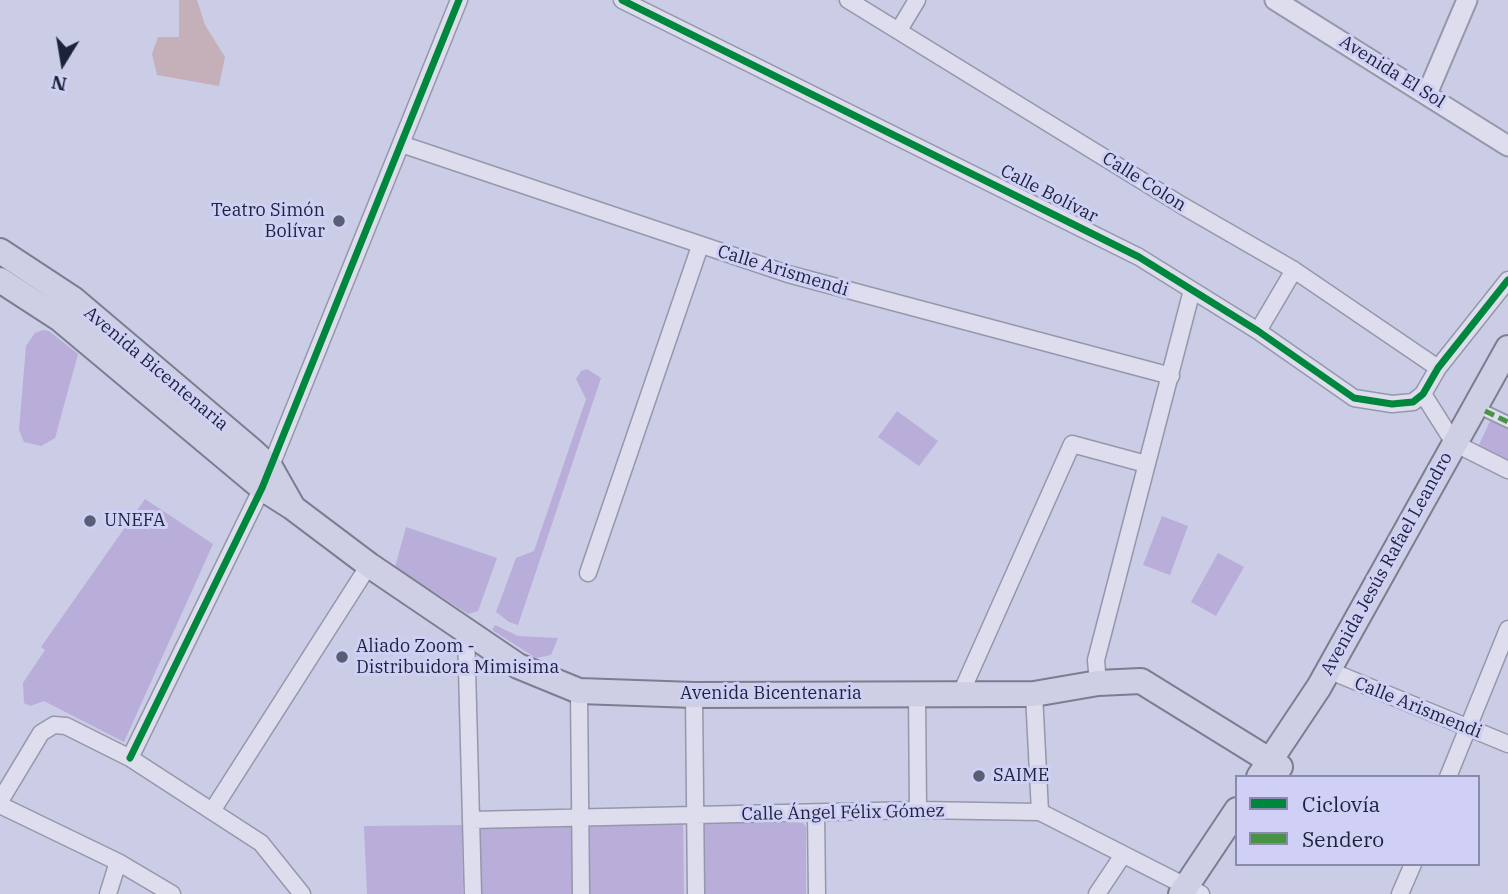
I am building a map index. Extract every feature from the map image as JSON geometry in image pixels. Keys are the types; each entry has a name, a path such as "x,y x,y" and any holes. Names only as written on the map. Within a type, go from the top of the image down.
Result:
{"main road":[{"name":"Avenida Bicentenaria","path":"0,251 73,299 266,478 292,507 369,565 518,666 579,691 694,695 1034,694 1098,683 1141,681 1270,770"},
{"name":"Avenida Bicentenaria","path":"0,280 60,319 266,478"},
{"name":"Avenida Jesús Rafael Leandro","path":"1270,770 1333,673 1459,446 1508,348"},
{"name":"Avenida Jesús Rafael Leandro","path":"1459,446 1485,411 1508,370"},
{"path":"1192,892 1235,814"},
{"path":"1192,892 1235,835"}],"street":[{"path":"130,758 266,478 459,0"},
{"name":"Calle Bolívar","path":"622,0 1139,257 1258,331 1354,398 1392,404 1412,402 1423,394"},
{"name":"Calle Colon","path":"848,0 1182,206 1294,270 1438,368"},
{"path":"899,30 917,0"},
{"name":"Avenida El Sol","path":"1275,0 1508,146"},
{"path":"1427,93 1467,0"},
{"name":"Calle Arismendi","path":"401,144 788,274 1171,376"},
{"path":"588,573 700,246"},
{"path":"1258,331 1294,270"},
{"path":"1508,280 1438,368 1423,394 1459,446 1508,470"},
{"path":"1098,683 1096,660 1146,464 1187,321 1192,290"},
{"path":"1187,321 1197,311 1220,307"},
{"path":"1485,411 1508,422"},
{"path":"961,693 1072,444 1146,464"},
{"path":"212,811 369,565"},
{"path":"1449,775 1508,629"},
{"path":"466,631 472,894"},
{"name":"Calle Arismendi","path":"1333,673 1508,744"},
{"path":"579,691 581,894"},
{"path":"917,693 918,810"},
{"path":"1034,694 1040,812"},
{"path":"694,695 696,894"},
{"path":"172,894 118,862 0,803 41,733 54,725 66,726 130,758 261,842 302,894"},
{"name":"Calle Ángel Félix Gómez","path":"471,820 918,810 1040,812 1192,892"},
{"path":"816,813 817,894"},
{"path":"1097,894 1123,855"},
{"path":"108,894 118,862"},
{"path":"1401,894 1412,866"}],"shaded area":[{"path":"179,0 197,0 205,25 225,57 219,86 157,75 152,54 158,37 179,37"},
{"path":"49,331 78,354 55,438 41,446 24,442 19,430 26,346 35,333"},
{"path":"587,369 601,378 518,625 496,612 516,558 534,551 586,399 576,379 581,371"},
{"path":"897,411 938,441 919,466 878,437"},
{"path":"1492,417 1508,424 1508,464 1477,449"},
{"path":"145,499 213,544 124,742 44,701 30,706 24,703 23,683 45,650 41,647"},
{"path":"1162,516 1188,526 1170,575 1143,565"},
{"path":"406,527 497,558 478,611 468,614 395,567"},
{"path":"1218,553 1244,567 1216,616 1191,602"},
{"path":"495,625 518,636 558,638 551,655 536,658 492,630"},
{"path":"703,822 803,823 806,827 806,894 705,894"},
{"path":"683,823 684,894 589,894 589,824"},
{"path":"477,824 572,824 573,894 478,894"},
{"path":"462,825 463,894 367,894 364,826"}],"marked path":[{"path":"1485,411 1508,422"}],"cycle path":[{"path":"130,758 262,488 459,0"},
{"path":"622,0 1139,257 1258,331 1354,398 1392,404 1413,402 1423,394 1438,368 1508,280"}],"place":[{"name":"Teatro Simón Bolívar","path":"339,221"},
{"name":"UNEFA","path":"90,521"},
{"name":"Aliado Zoom - Distribuidora Mimisima","path":"342,657"},
{"name":"SAIME","path":"979,776"}]}
